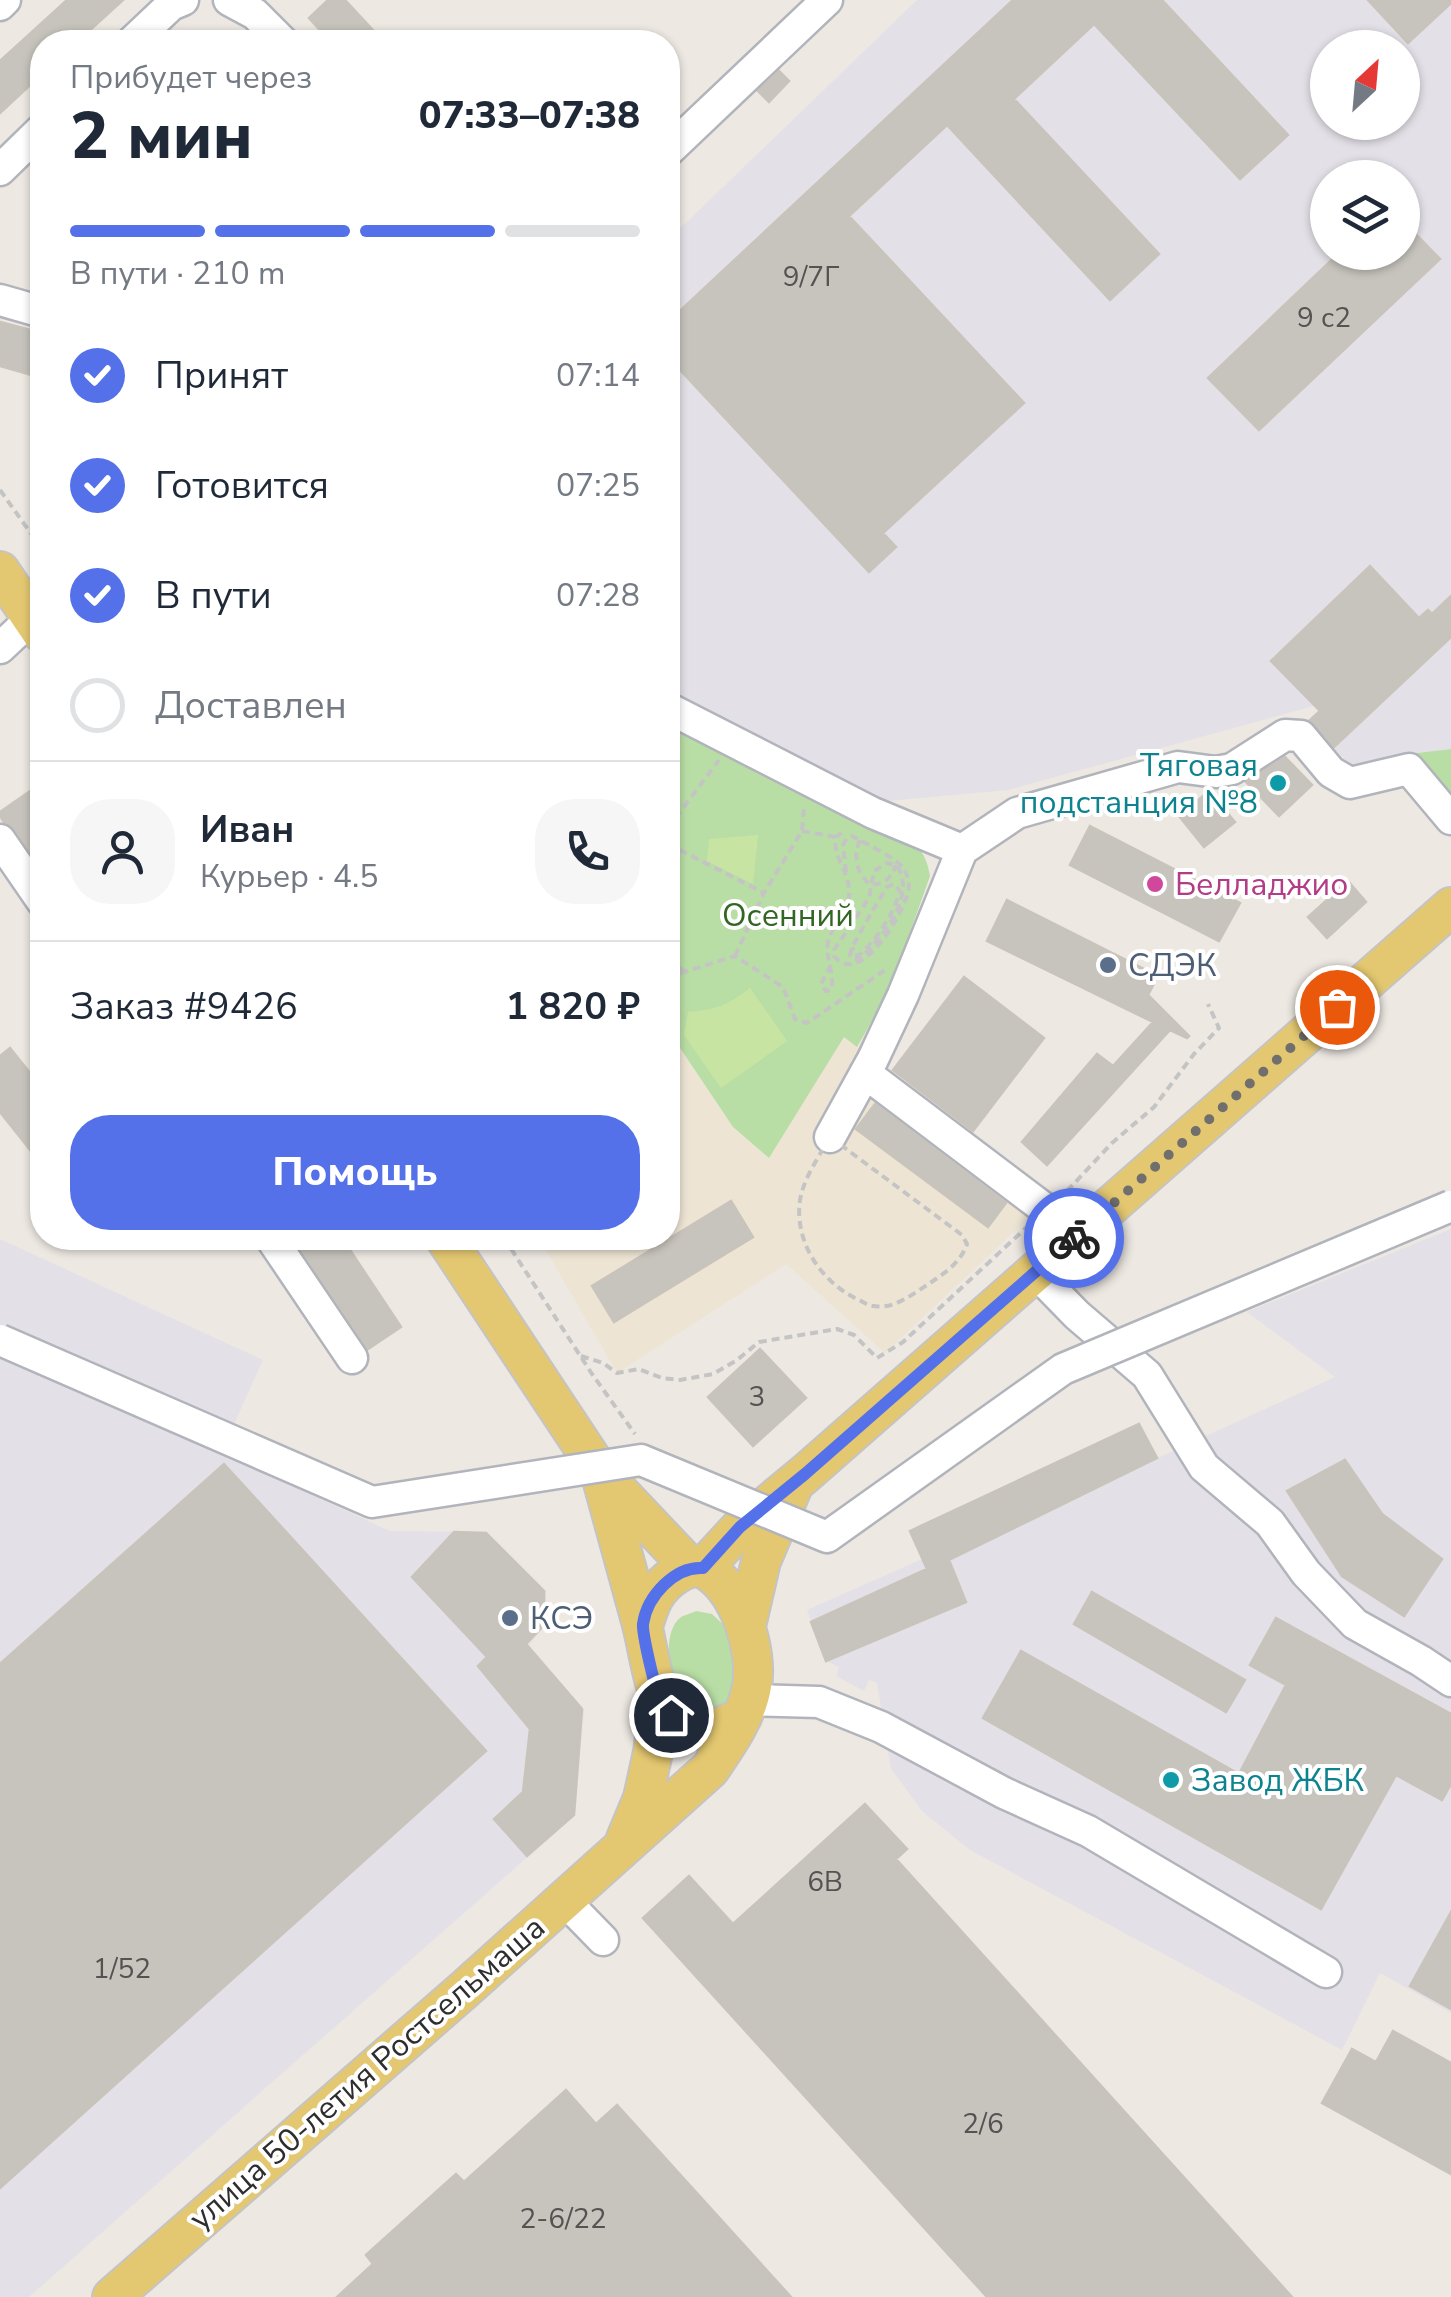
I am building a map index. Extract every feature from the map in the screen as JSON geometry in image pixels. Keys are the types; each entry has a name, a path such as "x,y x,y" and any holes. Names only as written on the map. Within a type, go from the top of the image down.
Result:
{"main road":[{"path":"0,572 30,616"},
{"path":"643,1626 656,1593 674,1577 696,1567 794,1484 1451,907"},
{"path":"454,1250 600,1472 696,1567 723,1585 746,1626"},
{"path":"600,1472 660,1702 686,1726 702,1730 716,1730 745,1709 753,1681 746,1626 761,1562 794,1484"},
{"name":"улица 50-летия Ростсельмаша","path":"622,1848 643,1798 660,1702"},
{"name":"улица 50-летия Ростсельмаша","path":"112,2297 710,1769 745,1709"}],"street":[{"path":"229,0 255,14 271,30"},
{"path":"680,140 827,0"},
{"path":"146,30 177,2"},
{"path":"0,300 30,309"},
{"path":"0,648 30,630"},
{"path":"680,714 873,813 962,850"},
{"path":"830,1137 916,964 962,850 1016,813 1178,767 1216,772 1232,769 1285,735 1301,736 1331,772 1350,783 1409,769 1451,819"},
{"path":"0,840 30,884"},
{"path":"865,1072 1080,1233"},
{"path":"0,1340 372,1502 641,1460 827,1537 1063,1370 1451,1206"},
{"path":"280,1250 352,1358"},
{"path":"1035,1272 1147,1375 1204,1467 1270,1522 1306,1573 1355,1624 1451,1681"},
{"path":"745,1709 820,1702 882,1727 1004,1792 1088,1831 1326,1972"},
{"path":"564,1900 602,1940"}],"path":[{"path":"0,490 30,532"},
{"path":"680,812 722,756"},
{"path":"680,973 735,956 764,893 802,831 805,796"},
{"path":"846,872 834,847 836,837 844,830 855,829"},
{"path":"802,831 836,837"},
{"path":"862,832 873,850"},
{"path":"832,965 828,942 849,900 844,842 849,836 901,865 908,880 908,893 890,928 860,963 844,965 835,959 834,950 868,900 876,869 896,865 902,872 904,888 893,916 861,958 852,958 852,948 887,887 898,886 900,894 879,932 859,955 854,955 852,948"},
{"path":"860,840 857,868 863,879 879,884 888,880 896,865"},
{"path":"680,850 764,893"},
{"path":"735,956 783,987 795,1019 807,1023 900,960 916,964"},
{"path":"680,969 684,972"},
{"path":"580,1356 603,1363 617,1373 639,1369 680,1380 712,1374 759,1342 838,1328 854,1335 877,1358 904,1342 1154,1106 1219,1028 1208,1004"},
{"path":"830,1137 962,1235 967,1244 964,1254 946,1272 901,1302 874,1307 848,1294 816,1267 802,1239 800,1204 805,1182 830,1137"},
{"path":"512,1250 635,1435"}],"shaded area":[{"path":"917,0 1451,0 1451,749 1353,767 1308,722 1320,711 1314,706 1008,790 866,803 680,699 680,228"},
{"path":"844,1036 1049,1199 885,1353 786,1264 617,1373 546,1250 680,1250 680,1048 733,1127 768,1158"},
{"path":"1451,1229 1451,2013 1380,1973 1342,2050 970,1850 923,1812 891,1769 877,1683 869,1680 864,1691 836,1676 839,1667 826,1661 807,1610 922,1559 910,1531 1139,1424 1158,1458 1335,1377 1247,1312"},
{"path":"0,1239 263,1360 221,1453 390,1531 487,1532 546,1591 545,1626 529,1645 584,1710 575,1815 29,2297 0,2297"}],"green space":[{"name":"Осенний","path":"680,725 909,838 923,855 930,876 889,985 857,1047 844,1037 769,1158 733,1127 680,1048"},
{"path":"1451,749 1451,805 1409,754"},
{"path":"758,835 753,884 707,861 709,839"},
{"path":"750,988 787,1041 721,1088 684,1035 688,1012 721,1006"},
{"path":"696,1611 712,1614 728,1629 735,1678 727,1710 704,1719 674,1697 669,1655 675,1624"}],"building":[{"path":"67,0 123,0 90,30 34,30"},
{"path":"328,0 345,0 373,30 320,30 309,18"},
{"path":"1013,0 1162,0 1288,135 1240,179 1094,24 1014,99 1159,254 1110,300 947,125 849,216 1024,403 883,533 896,547 869,572 680,370 680,311"},
{"path":"1368,0 1451,0 1420,32 1396,30"},
{"path":"30,34 30,85 0,113 0,61"},
{"path":"779,71 789,81 769,102 758,91"},
{"path":"1420,238 1440,259 1259,430 1208,378 1321,270 1420,270"},
{"path":"0,322 30,330 30,375 0,366"},
{"path":"1370,566 1419,618 1428,610 1432,614 1451,596 1451,637 1334,747 1310,720 1320,711 1271,661"},
{"name":"Тяговая подстанция №8","path":"1285,757 1312,785 1279,816 1246,782"},
{"path":"30,791 30,851 15,829 4,822 0,812"},
{"path":"1209,791 1235,822 1204,847 1179,816"},
{"name":"Белладжио","path":"1090,826 1240,903 1219,941 1070,865"},
{"path":"1348,881 1366,902 1327,938 1308,917"},
{"path":"1007,900 1158,976 1148,995 1189,1036 1170,1030 1047,1165 1022,1142 1097,1054 1113,1066 1153,1022 987,941"},
{"path":"964,977 1044,1038 973,1131 893,1070"},
{"path":"10,1048 30,1073 30,1150 0,1112 0,1056"},
{"path":"875,1104 1006,1203 988,1227 856,1129"},
{"path":"731,1201 753,1237 614,1322 592,1286 651,1250 680,1250 680,1232"},
{"path":"301,1250 350,1250 401,1327 368,1349"},
{"path":"760,1349 806,1398 753,1446 708,1397"},
{"path":"1139,1424 1157,1458 949,1560 966,1602 826,1661 811,1622 927,1569 910,1531"},
{"path":"1345,1460 1382,1514 1442,1559 1404,1616 1342,1576 1287,1491"},
{"path":"224,1464 486,1751 0,2188 0,1664"},
{"path":"454,1532 486,1533 544,1591 544,1625 526,1644 582,1709 574,1815 527,1856 494,1819 523,1792 530,1729 478,1666 487,1657 412,1577"},
{"path":"1092,1592 1245,1680 1226,1712 1074,1624"},
{"path":"1276,1618 1451,1714 1451,1784 1442,1800 1396,1775 1321,1909 983,1718 1021,1651 1239,1774 1286,1685 1250,1665"},
{"path":"865,1804 907,1849 896,1859 1292,2297 987,2297 643,1918 689,1876 733,1924"},
{"path":"1451,1912 1451,2009 1410,1986"},
{"path":"1393,2031 1451,2063 1451,2174 1322,2103 1352,2049 1376,2062"},
{"path":"566,2090 596,2124 617,2105 791,2297 337,2297 373,2264 366,2255 456,2174 464,2182"}],"way so far":[{"path":"1074,1238 1337,1007"}],"place":[{"name":"Тяговая подстанция №8","path":"1278,783"},
{"name":"Белладжио","path":"1155,884"},
{"name":"СДЭК","path":"1108,965"},
{"name":"КСЭ","path":"510,1618"},
{"name":"Завод ЖБК","path":"1171,1780"}],"route":[{"path":"671,1715 660,1702 643,1626 656,1593 690,1567 703,1568 740,1527 1074,1238"}]}
